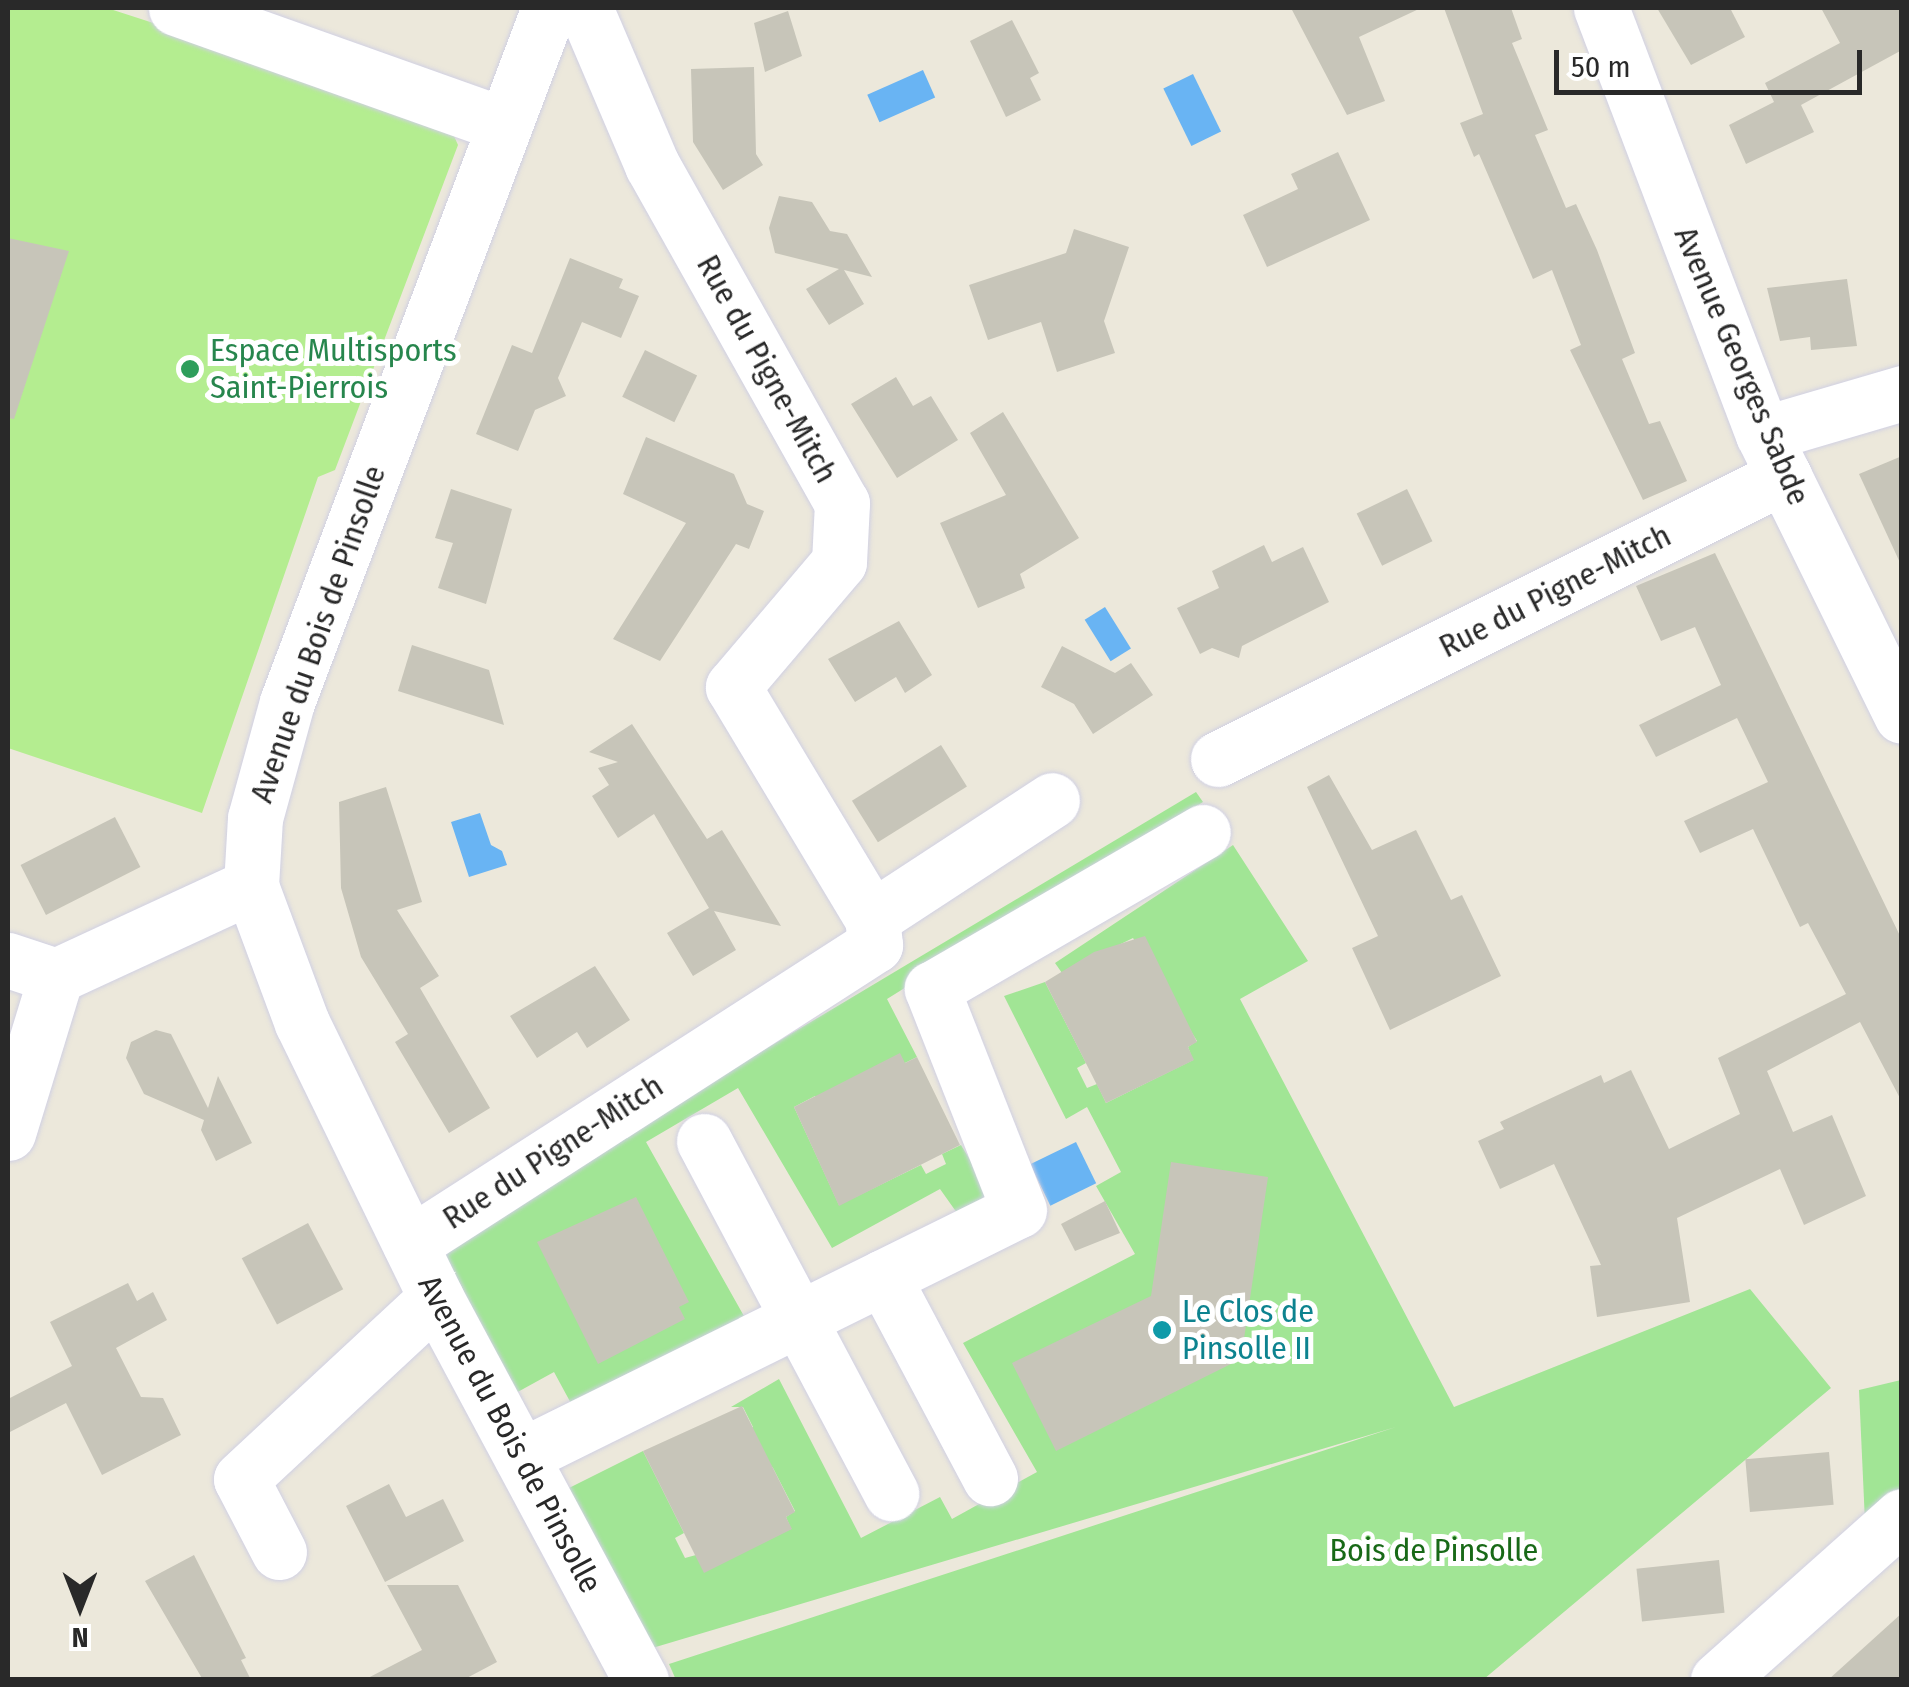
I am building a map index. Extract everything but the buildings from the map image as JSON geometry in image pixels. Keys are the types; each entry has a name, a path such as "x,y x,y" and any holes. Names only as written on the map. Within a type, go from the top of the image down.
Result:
{"street":[{"path":"176,8 502,124"},
{"name":"Avenue du Bois de Pinsolle","path":"549,8 502,124 287,702 255,818 251,886 302,1023 436,1298 642,1680"},
{"name":"Rue du Pigne-Mitch","path":"410,1244 875,945 872,918 733,687 839,562 842,503 652,165 585,8"},
{"name":"Avenue Georges Sabde","path":"1601,8 1774,455 1902,716"},
{"name":"Rue du Pigne-Mitch","path":"1218,759 1774,455 1902,393"},
{"path":"872,918 1052,800"},
{"path":"521,1456 1019,1210 932,989 1203,832"},
{"path":"8,1133 32,968 251,886"},
{"path":"704,1142 803,1317 890,1492"},
{"path":"883,1277 990,1478"},
{"path":"280,1552 241,1479 436,1298"},
{"path":"1742,1672 1902,1516"}],"green space":[{"name":"Espace Multisports Saint-Pierrois","path":"8,8 107,8 311,74 451,129 458,145 335,470 318,477 202,813 8,748"},
{"path":"1196,792 1203,802 887,999 917,1057 820,1105 815,1096 794,1107 839,1205 921,1165 926,1174 946,1164 942,1154 961,1145 994,1199 962,1220 940,1189 832,1248 738,1088 646,1142 749,1325 573,1407 554,1372 514,1394 444,1268 446,1245 464,1229"},
{"name":"Bois de Pinsolle","path":"1233,845 1308,961 1240,999 1454,1407 1750,1289 1831,1388 1484,1679 676,1680 669,1664 1396,1427 649,1649 559,1493 643,1451 684,1533 675,1538 685,1558 791,1529 786,1517 795,1511 773,1468 744,1432 753,1427 743,1407 731,1407 779,1379 861,1538 940,1497 952,1519 1037,1472 963,1343 1135,1254 1096,1186 1121,1172 1087,1107 1066,1119 1004,996 1045,982 1086,1063 1077,1068 1087,1088 1097,1084 1106,1103 1193,1060 1188,1047 1197,1041 1133,938 1062,973 1055,963"},
{"path":"1901,1380 1901,1487 1865,1522 1859,1390"}],"water":[{"path":"923,70 935,97 879,122 867,95"},
{"path":"1193,74 1221,132 1191,146 1163,88"},
{"path":"1105,607 1131,649 1111,661 1085,620"},
{"path":"480,813 491,845 502,851 507,865 469,877 451,822"},
{"path":"1076,1142 1096,1183 1050,1206 1030,1164"}],"place":[{"name":"Espace Multisports Saint-Pierrois","path":"190,369"},
{"name":"Le Clos de Pinsolle II","path":"1162,1330"}]}
